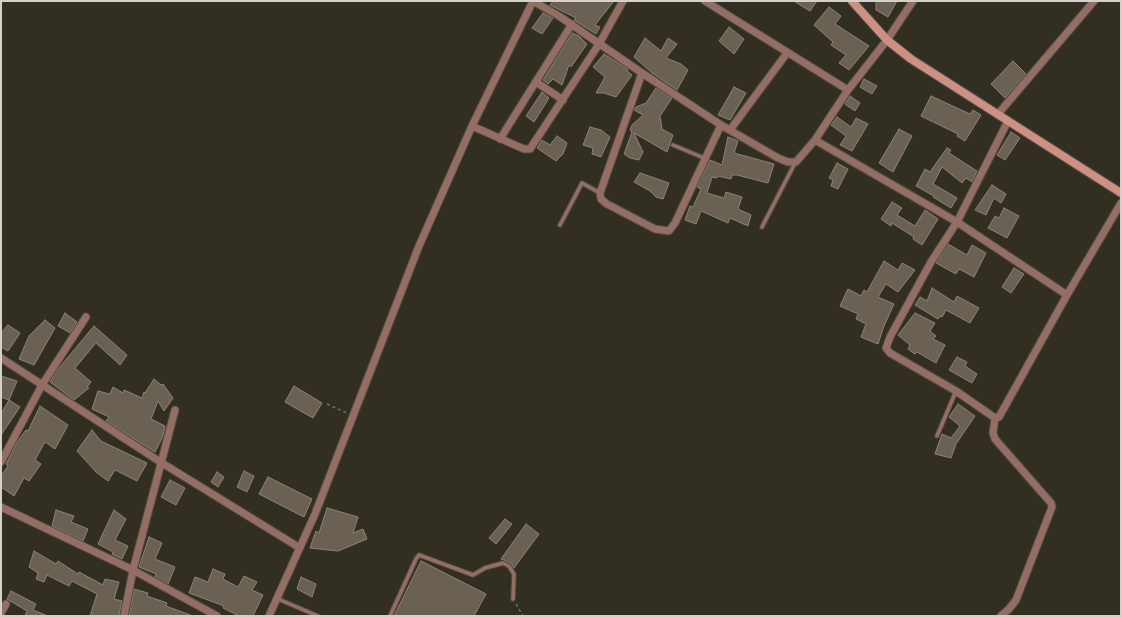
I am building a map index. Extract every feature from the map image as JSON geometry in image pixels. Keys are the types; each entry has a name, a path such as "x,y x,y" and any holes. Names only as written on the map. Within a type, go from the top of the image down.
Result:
{"street":[{"path":"269,616 300,548 354,417 419,246 472,126 533,1 572,24 642,73 730,130 778,158 788,162 796,162 815,140 848,90 887,40 913,1"},
{"path":"472,126 526,150 530,149 599,44 623,1"},
{"path":"705,1 848,90"},
{"path":"852,1 887,40 936,75 1121,193"},
{"path":"998,114 1094,1"},
{"path":"500,139 572,24"},
{"path":"730,130 787,53"},
{"path":"642,73 600,193 601,199 614,208 655,229 669,231 721,124"},
{"path":"536,82 562,100"},
{"path":"995,418 956,391 890,353 886,348 893,332 931,262 956,222 1008,121"},
{"path":"815,140 956,222 1067,294"},
{"path":"995,418 1000,417 1067,294 1121,203"},
{"path":"1,462 42,385 86,317"},
{"path":"1,358 162,463 300,548"},
{"path":"124,616 133,570 175,410"},
{"path":"995,418 993,428 995,439 1052,503 1052,507 1016,600 1001,616"},
{"path":"1,507 133,570 217,616"},
{"path":"1,613 6,604"}],"lane":[{"path":"673,145 704,158"},
{"path":"762,227 796,162"},
{"path":"560,224 582,183 600,193"},
{"path":"937,436 956,391"},
{"path":"390,616 419,555 473,575 485,568 503,563 509,566 514,574 513,599"},
{"path":"278,599 318,616"}],"path":[{"path":"327,404 354,417"},
{"path":"513,599 523,616"}],"building":[{"path":"553,1 614,1 595,25 600,27 596,34 574,20 576,18 550,5"},
{"path":"794,1 817,1 810,11"},
{"path":"876,1 897,1 888,17 876,10"},
{"path":"829,7 841,16 835,24 869,46 849,70 839,63 846,55 831,45 833,42 814,25"},
{"path":"543,13 553,18 542,34 532,28"},
{"path":"729,27 744,39 734,54 719,41"},
{"path":"572,33 579,36 587,44 571,67 569,65 562,85 553,79 548,84 543,80"},
{"path":"645,38 661,51 668,38 677,44 666,58 681,64 688,70 677,90 652,73 634,57"},
{"path":"604,54 628,69 627,71 632,75 616,97 604,93 596,93 605,77 593,67"},
{"path":"1013,61 1026,74 1005,98 991,84"},
{"path":"864,79 877,86 872,94 860,87"},
{"path":"734,87 746,93 730,120 718,115"},
{"path":"656,88 672,98 660,116 662,129 673,135 667,152 634,133 643,152 639,160 630,158 624,154 632,132 630,130 632,125 643,115 634,110 636,107 646,103"},
{"path":"542,92 549,98 534,122 526,116"},
{"path":"850,96 860,103 855,111 845,104"},
{"path":"931,96 970,114 973,110 981,115 965,141 957,136 958,134 921,116"},
{"path":"837,117 851,127 856,118 868,124 852,151 840,145 846,136 831,125"},
{"path":"590,127 601,130 610,137 601,157 592,154 593,148 583,145"},
{"path":"899,129 912,136 893,172 879,163"},
{"path":"1011,132 1020,138 1005,160 997,155"},
{"path":"557,136 567,143 563,154 556,161 537,148 542,140 550,145"},
{"path":"728,137 738,141 734,153 774,164 768,183 737,175 732,175 731,179 718,176 717,178 712,177 707,193 724,198 726,192 742,197 738,209 751,215 748,226 730,218 728,223 701,211 696,224 685,220 690,206 693,207 701,189 697,187 710,160 722,165"},
{"path":"947,148 951,150 949,153 977,171 972,182 966,178 962,183 942,167 933,184 957,198 951,208 916,186 925,169 930,172"},
{"path":"837,163 848,169 838,189 831,186 833,180 829,178"},
{"path":"640,173 669,183 663,199 656,197 650,191 634,182"},
{"path":"992,185 1006,194 1001,203 994,198 986,215 975,210"},
{"path":"892,202 902,208 897,215 915,226 925,210 938,219 922,245 913,239 914,237 892,223 891,226 881,219"},
{"path":"1004,208 1019,216 1007,238 988,228 995,216 999,218"},
{"path":"948,244 967,255 972,245 986,253 974,277 959,269 956,274 936,263"},
{"path":"884,261 898,270 902,263 915,270 898,292 886,284 878,297 894,304 878,344 861,337 866,324 856,319 858,314 840,306 848,289 861,296 864,290 867,292"},
{"path":"1014,268 1024,274 1011,293 1002,287"},
{"path":"932,288 954,302 957,296 979,308 970,323 946,310 942,317 940,316 938,319 915,305 920,297 927,301"},
{"path":"65,313 77,322 70,333 58,326"},
{"path":"915,313 935,323 930,331 936,336 933,339 945,345 936,363 917,352 915,354 908,349 910,345 898,335"},
{"path":"45,320 55,328 34,365 19,359 29,336"},
{"path":"8,325 20,333 8,351 1,347 1,333"},
{"path":"94,326 127,355 120,365 96,343 75,368 91,382 87,387 89,388 74,400 50,382 58,369"},
{"path":"957,357 967,362 965,366 977,374 972,383 949,370"},
{"path":"1,376 17,381 9,400 1,397"},
{"path":"154,379 161,385 163,384 173,398 164,411 158,401 151,419 165,426 163,436 155,452 106,421 109,417 92,409 98,391 110,394 113,387 123,393 124,390 142,398 144,392 145,393"},
{"path":"294,386 322,403 313,418 285,402"},
{"path":"9,400 20,407 1,435 1,414"},
{"path":"958,404 975,416 956,444 951,458 935,454 942,434 951,438 960,426 949,417"},
{"path":"40,406 68,425 55,449 45,442 35,460 41,464 29,481 24,478 14,496 1,487 1,476 8,466 6,464 17,442 26,430 28,431"},
{"path":"92,430 101,441 147,463 137,481 115,470 108,481 96,472 77,451"},
{"path":"244,471 254,476 247,492 237,487"},
{"path":"217,472 224,477 218,487 211,482"},
{"path":"268,477 312,499 304,517 259,494"},
{"path":"170,480 185,488 176,505 161,497"},
{"path":"327,508 358,517 353,533 363,529 367,539 338,551 310,548 316,531 319,533"},
{"path":"56,510 74,516 71,522 88,529 83,541 52,526"},
{"path":"114,510 126,519 115,540 128,546 122,559 98,544"},
{"path":"505,519 512,524 496,544 489,538"},
{"path":"526,524 539,534 514,568 511,563 501,559"},
{"path":"149,537 162,543 155,559 175,567 168,584 155,577 156,574 139,567"},
{"path":"34,551 56,564 58,561 78,574 79,572 103,585 105,579 119,582 114,599 122,601 119,616 90,616 97,594 72,581 69,586 47,575 44,582 36,579 38,573 29,567"},
{"path":"421,561 486,594 474,616 394,616"},
{"path":"213,569 225,574 223,579 238,587 244,576 257,582 252,590 263,595 253,616 239,616 223,608 224,606 189,593 195,577 208,582"},
{"path":"301,577 316,584 312,597 297,589"},
{"path":"134,589 148,593 147,596 167,603 166,606 193,616 129,616"},
{"path":"11,591 36,604 33,610 48,616 25,616 27,611 7,599"}]}
